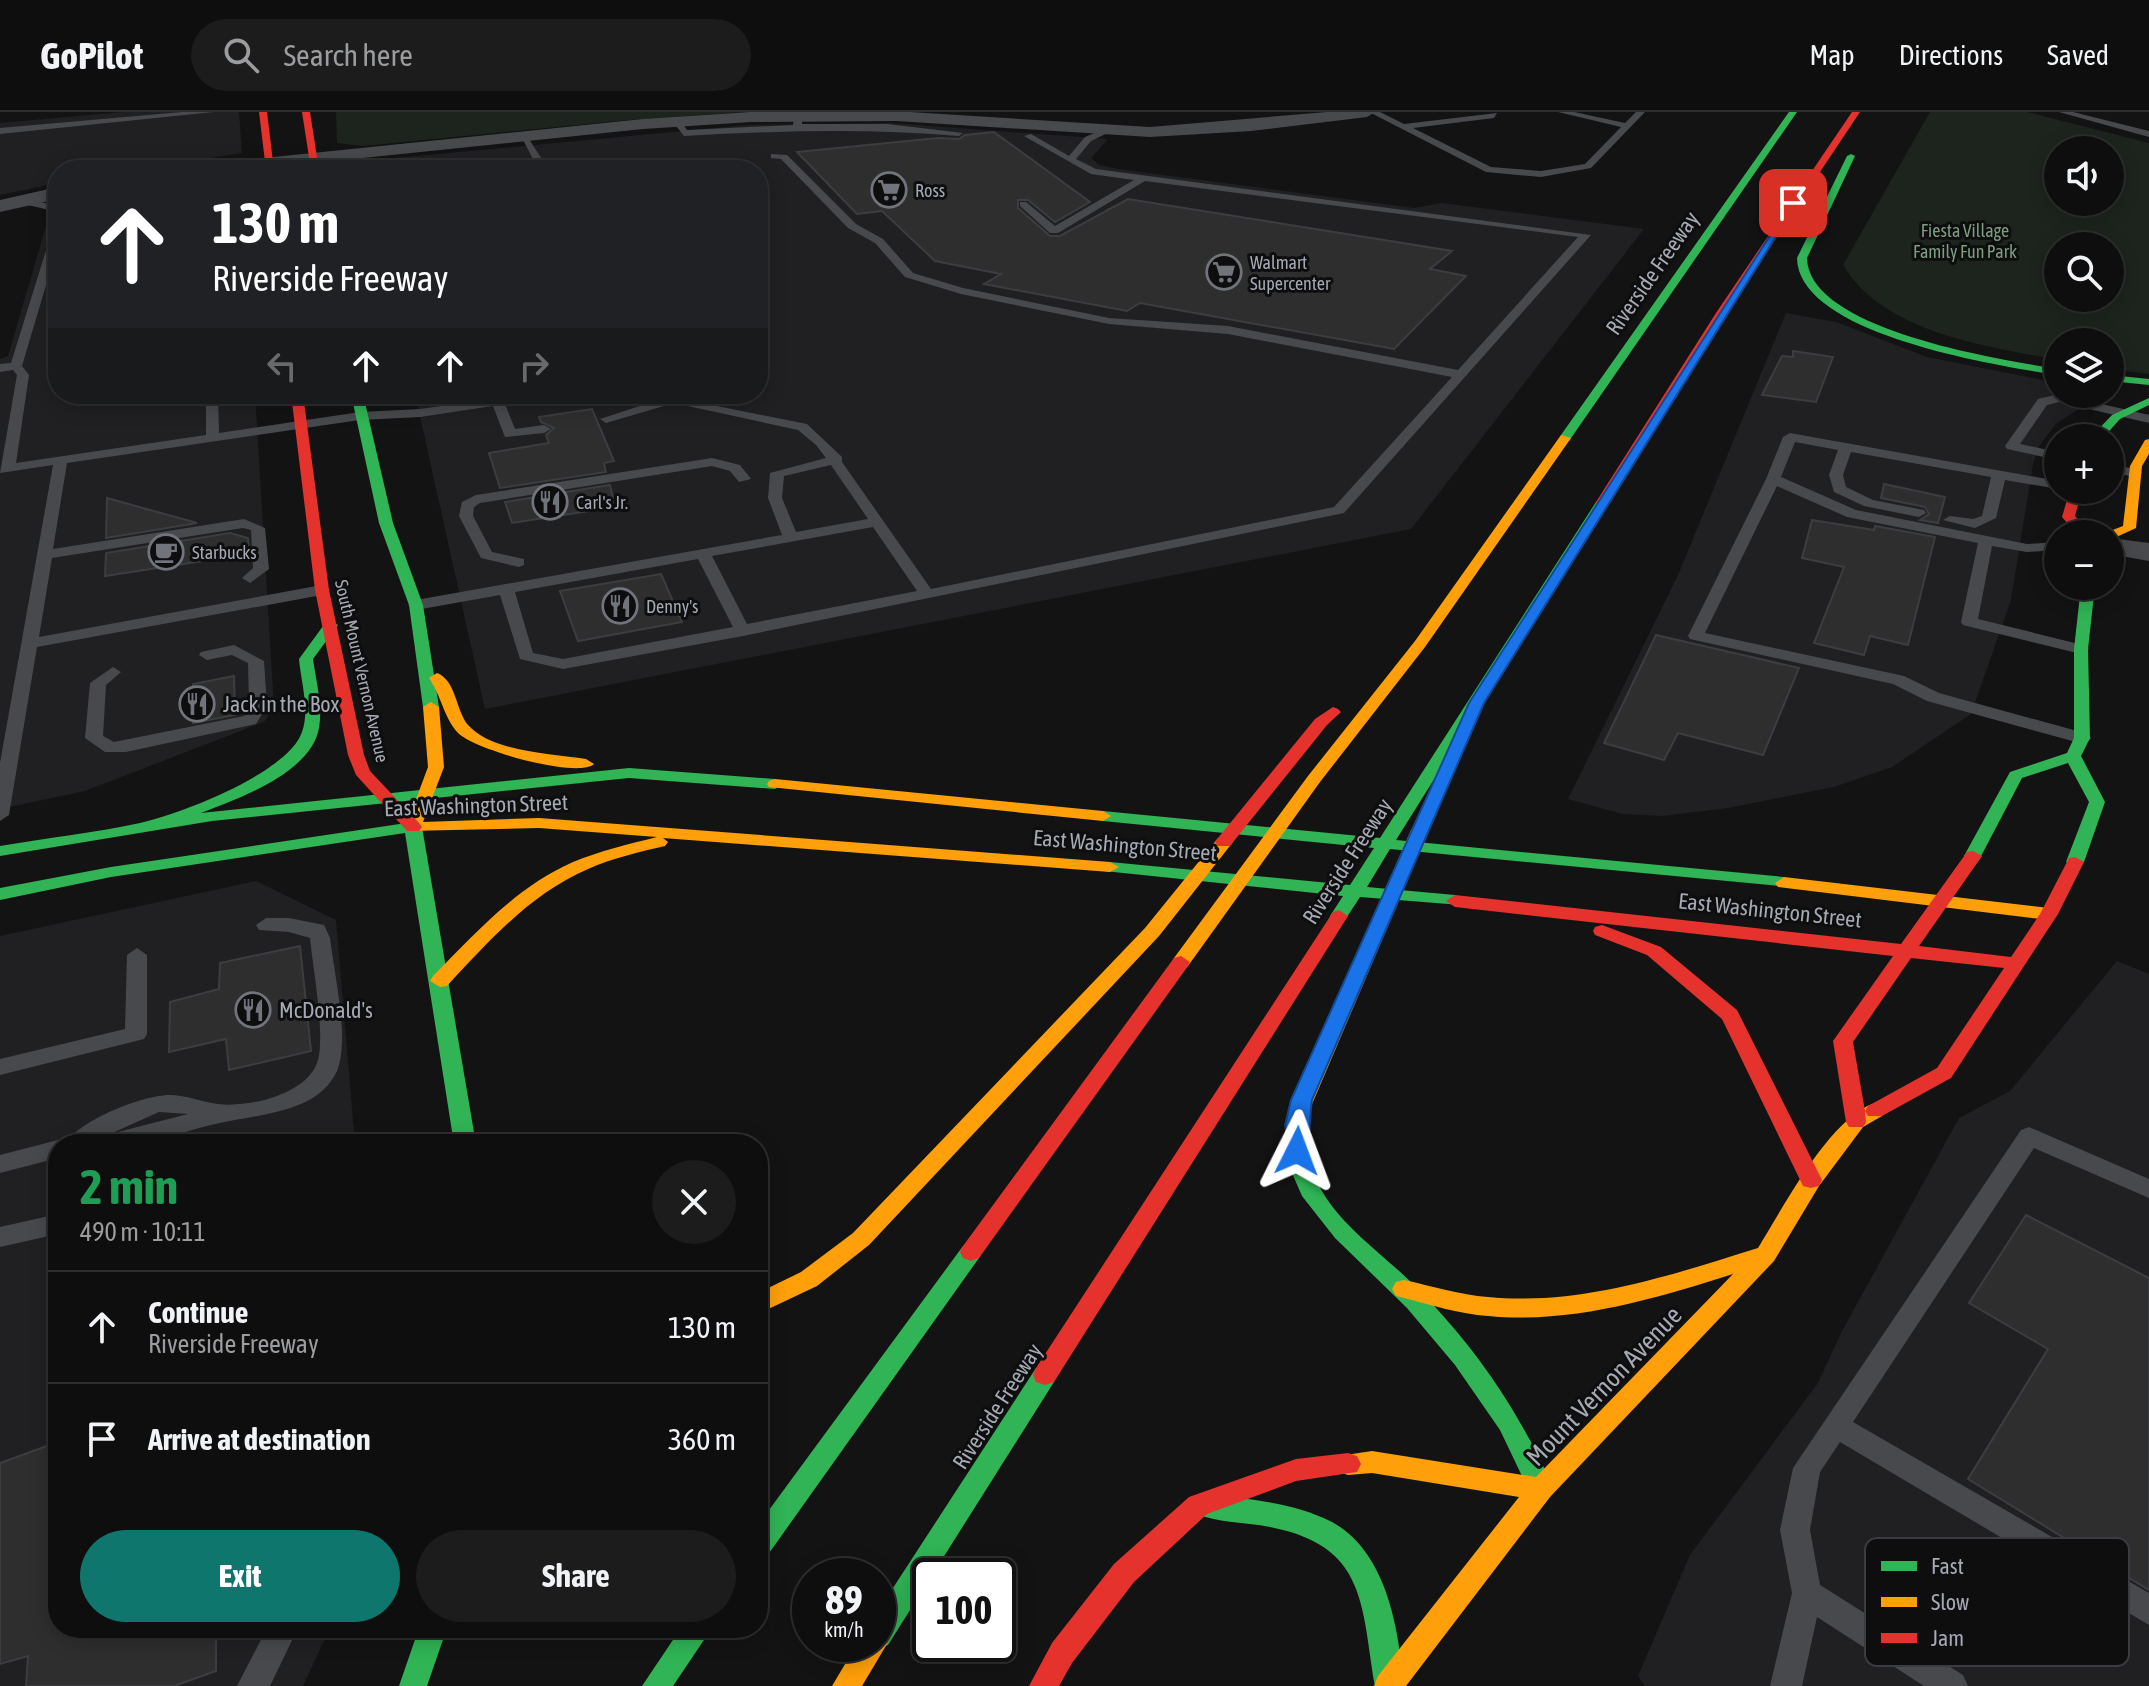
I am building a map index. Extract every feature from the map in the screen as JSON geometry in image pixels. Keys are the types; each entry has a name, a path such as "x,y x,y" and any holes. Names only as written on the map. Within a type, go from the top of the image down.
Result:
{"main road":[{"path":"263,112 269,160"},
{"path":"306,112 313,160"},
{"name":"Riverside Freeway","path":"768,1533 1314,779 1420,644 1793,112"},
{"name":"Riverside Freeway","path":"896,1608 1476,703 1721,313 1856,112"},
{"path":"1842,134 1854,150 1802,258 1803,276 1820,295 1859,318 1928,345 2044,369"},
{"path":"2124,379 2149,382"},
{"path":"2112,424 2125,412 2149,401"},
{"name":"South Mount Vernon Avenue","path":"298,404 322,590 356,755 362,772 413,827"},
{"path":"358,404 386,523 416,605 428,667 436,767 413,827 463,1134"},
{"path":"2124,530 2129,528 2135,473 2149,443"},
{"path":"1856,1122 1843,1041 1983,841 2016,775 2073,756 2082,738 2081,649 2086,600"},
{"path":"151,825 266,775 301,753 311,733 306,659 331,625"},
{"path":"768,1299 809,1279 861,1239 1152,932 1321,722 1420,644"},
{"path":"428,667 445,688 451,713 467,733 503,747 629,773"},
{"path":"1476,703 1302,1100 1296,1125 1297,1151 1309,1187 1331,1224 1404,1289 1499,1405 1541,1489"},
{"path":"2014,963 2049,914 2083,847 2097,802 2073,756"},
{"name":"East Washington Street","path":"0,851 293,805 629,773 757,782 1941,899"},
{"name":"East Washington Street","path":"0,894 111,872 413,827 539,823 694,832 1023,859 1543,909 2014,963"},
{"path":"440,981 502,918 559,875 593,860 694,832"},
{"path":"1941,899 2049,914"},
{"path":"1543,909 1654,951 1730,1015 1811,1180"},
{"name":"Mount Vernon Avenue","path":"1388,1686 1541,1489 1766,1255 1811,1180 1856,1122 1944,1073 2014,963"},
{"path":"1404,1289 1490,1308 1558,1305 1627,1296 1766,1255"},
{"path":"1043,1686 1062,1653 1124,1573 1198,1505 1296,1470 1372,1462 1541,1489"},
{"path":"1198,1505 1295,1517 1340,1537 1367,1576 1382,1619 1388,1686"},
{"path":"413,1686 430,1638"},
{"path":"656,1686 691,1638"},
{"path":"846,1686 861,1662"}],"street":[{"path":"344,160 525,136 677,122 965,119 1087,134 1110,130 1201,130 1367,112"},
{"path":"0,206 48,195"},
{"path":"2124,548 2149,552"}],"lane":[{"path":"0,131 210,112"},
{"path":"1373,112 1489,170 1541,174 1588,166 1641,112"},
{"path":"1562,112 1628,126"},
{"path":"2063,112 2149,134"},
{"path":"1403,127 1494,115"},
{"path":"798,121 959,133"},
{"path":"1070,160 1087,134"},
{"path":"525,136 538,160"},
{"path":"506,588 526,656 539,661 589,662 1339,510 1586,235 1094,172 1028,136"},
{"path":"774,156 784,157 852,226 879,241 909,275 961,291 1109,321 1228,330 1462,375"},
{"path":"1023,204 1054,231 1142,179"},
{"path":"22,201 48,207"},
{"path":"16,366 48,261"},
{"path":"0,368 16,366"},
{"path":"16,366 23,375 4,468 360,416 420,413 478,404"},
{"path":"2044,453 2012,446 2042,402 2059,398 2149,419"},
{"path":"212,404 213,438"},
{"path":"360,416 397,404"},
{"path":"499,404 510,434 544,429"},
{"path":"606,419 650,404"},
{"path":"688,404 802,427 837,460 927,594"},
{"path":"2044,482 1790,437 1773,479 1696,636 1898,680 1933,697 2082,738"},
{"path":"1846,447 1836,475 1839,489 1869,503 1963,522 1975,524 1989,518 1999,474"},
{"path":"2,804 61,460"},
{"path":"790,537 775,498 777,473 837,460"},
{"path":"519,562 486,555 466,516 467,505 476,499 712,462 735,468 744,479"},
{"path":"2124,471 2135,473"},
{"path":"1773,479 1852,514 2027,548 2044,547"},
{"path":"416,605 878,522"},
{"path":"45,555 244,523 258,528 261,569 250,578"},
{"path":"1986,540 1969,622 2081,649"},
{"path":"703,553 743,631"},
{"path":"30,643 322,590"},
{"path":"113,672 98,683 94,738 103,745 126,747 250,720 258,706 256,661 234,650 207,655"},
{"path":"0,692 22,688"},
{"path":"143,1134 266,1105 313,1087 329,1063 330,1033 317,930 266,925"},
{"path":"0,1067 136,1034 137,955"},
{"path":"93,1134 119,1118 157,1104 179,1102 220,1114"},
{"path":"1786,1686 1807,1593 1795,1530 1807,1468 2029,1136 2149,1189"},
{"path":"0,1164 48,1152"},
{"path":"0,1237 48,1226"},
{"path":"1835,1425 2027,1538"},
{"path":"1807,1593 1865,1630"},
{"path":"2129,1598 2149,1610"},
{"path":"253,1686 278,1638"},
{"path":"1921,1666 1952,1686"}],"shaded area":[{"path":"122,112 239,112 242,153 198,160 48,160 48,185 0,195 0,123"},
{"path":"890,123 1108,139 1091,158 1099,165 1118,169 1414,208 1442,203 1644,229 1411,529 485,709 417,404 768,404 768,160 373,160 747,125"},
{"path":"48,219 48,404 256,404 274,708 264,722 85,791 0,809 0,359 8,356"},
{"path":"1786,313 1836,322 1927,357 2044,380 2044,408 2080,408 2056,424 2044,424 2044,440 2033,464 2011,600 1971,714 1892,767 1834,787 1728,808 1662,816 1623,814 1568,799 1678,575"},
{"path":"256,881 336,920 354,1134 48,1134 48,1638 325,1638 303,1686 0,1686 0,936"},
{"path":"2117,961 2149,974 2149,1686 1645,1686 1638,1676 1690,1555 1818,1383 1841,1333 1959,1118 2010,1091"}],"green space":[{"path":"336,112 744,112 363,146 337,143"},
{"name":"Fiesta Village Family Fun Park","path":"1930,112 2027,112 2121,136 2044,136 2044,216 2124,216 2124,137 2149,143 2149,374 2124,371 2124,328 2044,328 2044,357 1939,333 1884,307 1861,288 1843,265"}],"building":[{"name":"Walmart Supercenter","path":"994,132 1090,202 1055,222 1028,200 1018,200 1018,208 1050,236 1060,236 1128,199 1452,251 1430,269 1466,276 1394,349 1140,303 1127,311 984,284 1001,274 935,261 882,211 857,214 797,152 938,138 959,139 965,135"},
{"path":"1793,351 1833,357 1816,402 1762,395 1782,356 1793,357"},
{"path":"592,409 614,461 604,463 606,472 500,488 489,453 549,443 546,435 554,428 541,422 539,417"},
{"path":"1884,484 1945,497 1938,523 1920,520 1929,514 1925,507 1881,498"},
{"name":"Carl's Jr.","path":"610,485 615,507 512,523 505,502"},
{"path":"107,498 197,523 106,538"},
{"path":"1812,520 1874,530 1875,526 1935,537 1908,645 1870,636 1864,655 1814,643 1844,567 1802,558"},
{"name":"Starbucks","path":"230,533 248,538 249,554 105,576 106,553"},
{"name":"Denny's","path":"661,574 682,622 578,641 560,591"},
{"path":"1656,635 1799,668 1763,755 1678,733 1664,760 1604,743"},
{"path":"234,676 235,715 193,723 193,684"},
{"path":"300,946 311,1051 229,1070 226,1039 169,1052 170,1002 219,989 220,963"},
{"path":"2026,1215 2149,1278 2149,1590 2129,1578 2129,1538 2064,1538 1968,1479 2048,1349 1969,1303"},
{"path":"48,1446 48,1638 216,1638 216,1671 174,1686 26,1686 28,1656 0,1664 0,1463"}],"traffic: fast":[{"path":"1565,438 1793,112"},
{"path":"1851,156 1802,258 1804,276 1821,297 1847,315 1919,343 2044,370"},
{"path":"2124,379 2149,382"},
{"path":"2109,424 2116,417 2149,401"},
{"path":"359,404 386,523 416,605 431,707"},
{"path":"1339,916 1602,502"},
{"path":"1973,856 2016,775 2073,756 2082,738 2081,649 2086,600"},
{"path":"151,825 241,791 285,765 301,750 310,734 313,716 306,659 331,625"},
{"path":"2073,756 2097,802 2075,862"},
{"path":"427,793 629,773 775,784"},
{"path":"0,851 212,816 425,793"},
{"path":"1103,816 1784,883"},
{"path":"0,894 111,872 413,827"},
{"path":"413,827 463,1134"},
{"path":"1110,867 1455,901"},
{"path":"1300,1109 1296,1140 1300,1166 1310,1190 1324,1212 1416,1301 1463,1358 1509,1422 1541,1489"},
{"path":"768,1533 971,1252"},
{"path":"896,1608 1045,1375"},
{"path":"1205,1506 1292,1519 1322,1530 1345,1546 1362,1569 1374,1598 1383,1636 1389,1685"},
{"path":"413,1686 430,1638"},
{"path":"656,1686 691,1638"}],"traffic: slow":[{"path":"1181,962 1314,779 1420,644 1565,438"},
{"path":"2124,530 2129,528 2136,466 2149,443"},
{"path":"437,678 458,722 472,737 520,754 586,764"},
{"path":"417,818 436,767 431,707"},
{"path":"775,784 1103,816"},
{"path":"413,827 539,823 1110,867"},
{"path":"1300,1109 1420,830"},
{"path":"440,981 501,919 552,880 592,861 659,842"},
{"path":"768,1299 809,1279 861,1239 1152,932 1224,842"},
{"path":"1784,883 2049,914"},
{"path":"1541,1489 1766,1255 1811,1180 1856,1122 1875,1111"},
{"path":"1404,1289 1489,1307 1560,1306 1595,1302 1664,1286 1766,1255"},
{"path":"1348,1464 1372,1462 1541,1489"},
{"path":"1388,1686 1541,1489"},
{"path":"846,1686 861,1662"}],"traffic: jam":[{"path":"263,112 269,160"},
{"path":"306,112 313,160"},
{"path":"1602,502 1721,313 1856,112"},
{"path":"298,404 322,590 356,755 362,772 413,827"},
{"path":"2071,520 2068,517 2072,504"},
{"path":"1224,842 1321,722 1333,712"},
{"path":"1856,1122 1843,1041 1973,856"},
{"path":"1875,1111 1944,1073 2049,914 2075,862"},
{"path":"1455,901 2014,963"},
{"path":"1045,1375 1339,916"},
{"path":"1602,931 1654,951 1730,1015 1811,1180"},
{"path":"971,1252 1181,962"},
{"path":"1043,1686 1062,1653 1124,1573 1198,1505 1296,1470 1348,1464"}],"place":[{"name":"Ross","path":"889,190"},
{"name":"Walmart Supercenter","path":"1224,272"},
{"name":"Carl's Jr.","path":"550,502"},
{"name":"Starbucks","path":"166,552"},
{"name":"Denny's","path":"620,606"},
{"name":"Jack in the Box","path":"197,704"},
{"name":"McDonald's","path":"253,1010"}],"route":[{"path":"1297,1151 1296,1125 1302,1100 1476,703 1793,203"}]}
